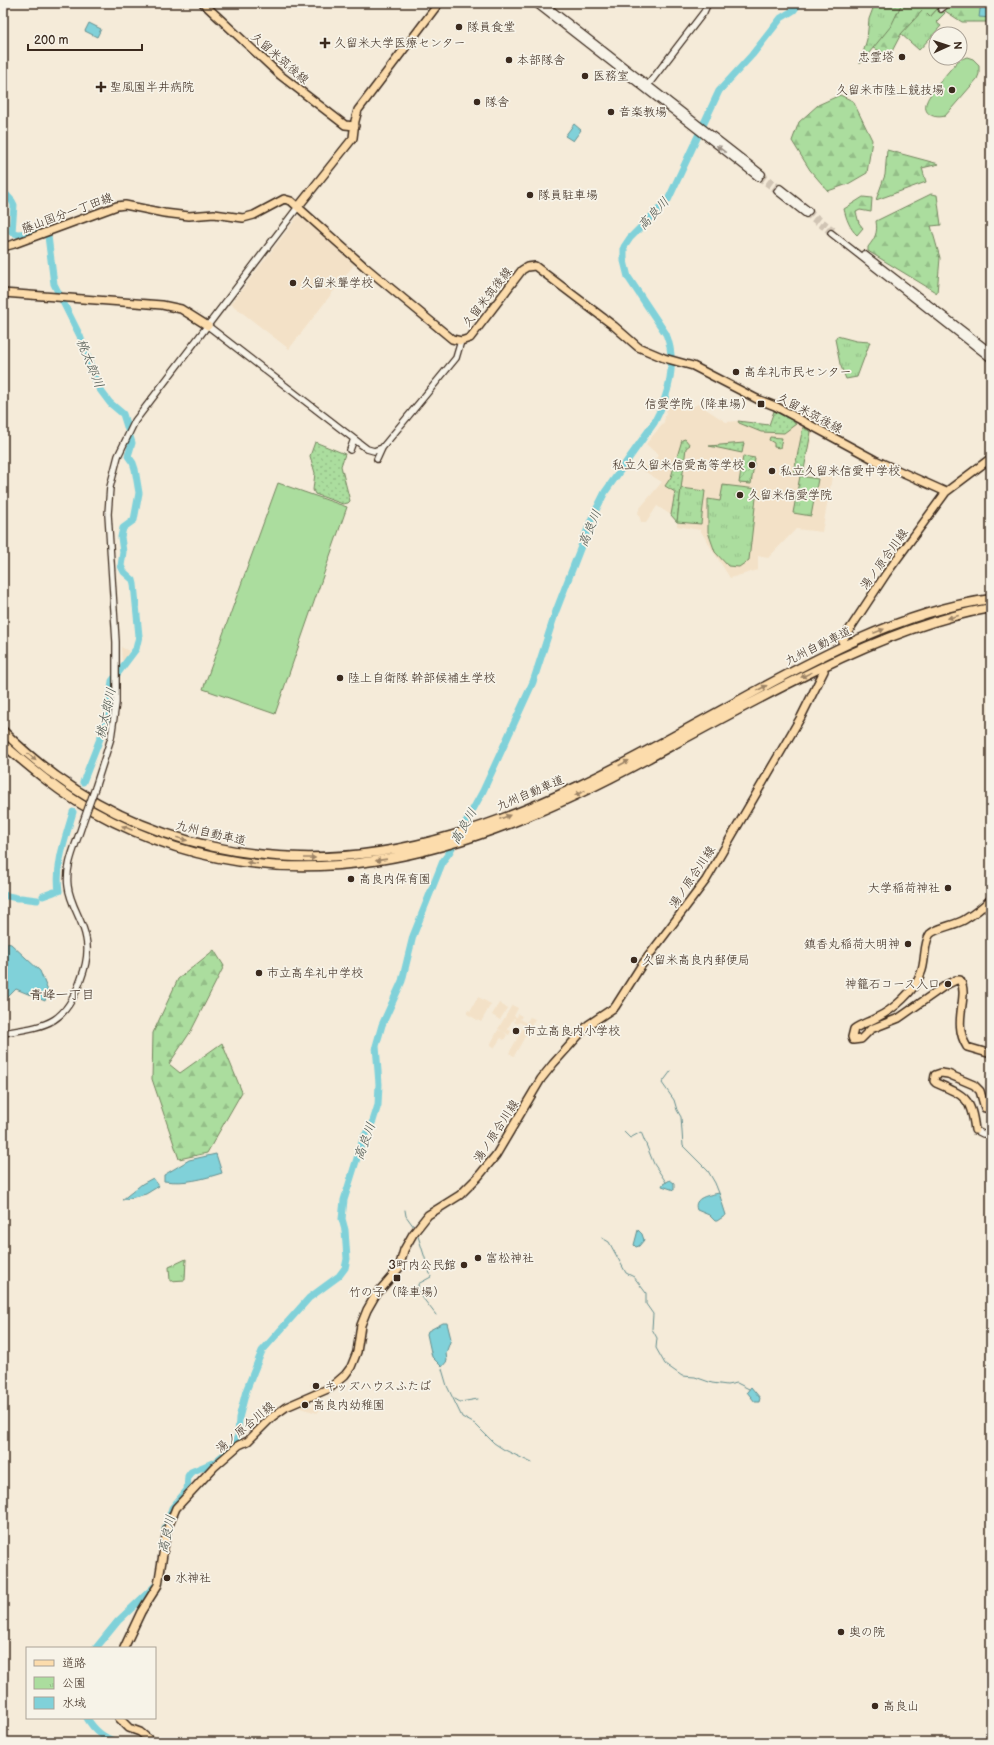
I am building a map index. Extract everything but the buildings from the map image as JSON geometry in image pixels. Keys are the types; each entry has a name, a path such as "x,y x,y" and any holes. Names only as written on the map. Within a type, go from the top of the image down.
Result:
{"highway":[{"name":"九州自動車道","path":"3,731 36,761 80,793 124,817 181,839 246,854 295,858 354,855 418,849 527,809 585,782 649,750 790,673 861,638 941,610 975,601 991,599"},
{"name":"九州自動車道","path":"3,744 32,769 70,797 93,811 152,839 204,854 269,865 320,866 356,864 468,839 529,816 646,760 757,698 863,647 943,619 991,608"}],"main road":[{"name":"久留米筑後線","path":"203,3 280,75 345,125 355,126"},
{"path":"298,207 353,138 358,110 439,3"},
{"name":"藤山国分一丁田線","path":"3,246 14,244 116,206 125,205 176,214 203,216 214,214 243,218 254,215 284,199 291,201 298,207"},
{"name":"久留米筑後線","path":"298,207 364,266 452,339 460,342 470,338 522,270 527,266 535,266 614,326 638,347 666,358 693,366 775,406 875,460 946,492"},
{"path":"3,293 172,307 187,312 208,326"},
{"path":"946,492 991,458"},
{"name":"湯ノ原合川線","path":"842,641 886,574 946,492"},
{"name":"湯ノ原合川線","path":"124,1647 141,1612 158,1585 167,1530 176,1508 214,1467 239,1445 248,1441 272,1417 286,1407 330,1388 345,1375 351,1367 357,1352 361,1325 367,1310 375,1296 399,1268 404,1250 413,1234 428,1215 460,1195 478,1177 496,1155 541,1079 553,1064 588,1026 615,1007 641,966 706,880 797,723 824,671"},
{"path":"991,899 976,912 963,920 935,931 930,935 921,974 906,996 884,1013 854,1029 852,1037 853,1040 861,1039 871,1029 899,1018 920,1002 950,983 960,980 963,985 964,994 960,1023 963,1041 967,1047 991,1054"},
{"path":"975,1130 972,1110 969,1102 963,1097 936,1083 934,1081 935,1076 941,1073 948,1074 974,1085 980,1092 985,1108 991,1108"},
{"path":"120,1719 129,1728 140,1732 152,1742"}],"street":[{"path":"535,3 697,126 708,131 761,176 706,137 697,126 648,85 543,3"},
{"path":"648,85 704,12 708,3"},
{"path":"941,10 948,3"},
{"path":"778,189 808,212"},
{"path":"3,1033 34,1028 52,1022 67,1010 84,972 88,947 86,937 69,893 67,874 111,738 116,703 116,642 108,514 112,475 122,445 135,421 298,207"},
{"path":"991,352 832,231 991,359"},
{"path":"208,326 354,440 367,449 374,451 382,448"},
{"path":"377,459 382,448 456,358 460,342"},
{"path":"350,450 354,440"},
{"path":"975,1130 983,1134 991,1134"}],"shaded area":[{"name":"久留米聾学校","path":"299,215 356,262 289,349 231,304"},
{"name":"久留米信愛学院","path":"668,403 686,410 698,404 726,422 738,421 769,425 775,406 814,427 803,475 819,479 820,474 832,477 822,532 796,529 768,558 758,556 758,570 730,578 700,530 677,526 677,522 671,515 657,506 646,523 641,522 638,512 640,508 662,482 644,471 650,460 654,462 658,455 646,444 664,422"},
{"path":"121,647 129,651 125,660 122,660"},
{"path":"478,997 491,1004 481,1022 467,1014 468,1010 470,1011"},
{"path":"499,1003 507,1008 500,1020 492,1015"},
{"path":"512,1005 518,1008 514,1016 517,1017 518,1014 522,1016 520,1019 526,1023 530,1017 535,1019 514,1056 509,1053 525,1025 519,1022 518,1024 514,1022 514,1018 507,1029 511,1031 509,1035 504,1032 507,1035 504,1040 501,1038 494,1048 490,1045 498,1030 502,1031 498,1029"},
{"name":"キッズハウスふたば","path":"318,1381 321,1389 313,1392 310,1384"},
{"name":"高良内幼稚園","path":"315,1399 320,1399 319,1411 317,1413 300,1408 303,1403 313,1407"}],"green space":[{"path":"875,3 902,3 891,26 860,64 867,39 869,19"},
{"path":"902,3 991,3 991,22 962,22 939,7 930,17 901,34 890,55 868,46"},
{"path":"939,7 945,13 936,22 941,26 928,26 928,40 919,50 901,34 923,10 930,17"},
{"name":"久留米市陸上競技場","path":"968,57 973,59 979,65 979,74 977,79 945,116 937,117 927,112 926,106 929,97 954,66 968,66"},
{"path":"840,95 853,101 872,140 867,173 848,184 828,191 810,170 792,141 799,122 818,105"},
{"path":"887,150 939,164 922,168 926,182 876,200 885,175"},
{"path":"931,194 937,195 941,225 931,226 940,258 937,293 868,251 868,247 876,232 876,221"},
{"path":"863,197 872,198 871,212 860,210 856,212 859,223 863,228 857,235 852,230 844,209"},
{"path":"837,336 856,341 870,342 857,377 846,379 840,364 835,339"},
{"path":"774,411 794,421 796,424 784,433 761,432 739,423 738,421 769,425"},
{"path":"803,427 811,432 803,475 794,472"},
{"path":"770,437 782,438 780,448 774,447 774,443 769,440"},
{"path":"685,439 690,445 686,448 677,522 671,515 675,492 665,486 671,477 682,440"},
{"path":"315,442 345,454 341,466 350,501 348,503 343,504 315,494 313,490 315,473 310,456"},
{"path":"744,443 742,453 709,446"},
{"path":"743,456 755,458 751,484 739,483"},
{"path":"800,476 818,479 811,516 793,513"},
{"path":"278,483 347,507 275,714 203,689"},
{"path":"723,485 757,489 749,560 739,567 728,566 715,552 708,532 708,499 720,501"},
{"path":"681,488 705,491 701,524 677,522"},
{"path":"214,950 224,966 191,1031 169,1064 180,1073 222,1043 242,1092 207,1153 179,1159 152,1079 153,1033 178,979"},
{"path":"186,1259 185,1280 170,1281 169,1267"}],"water":[{"path":"981,3 991,3 991,18 979,17"},
{"path":"89,23 101,29 97,37 85,31"},
{"path":"574,124 581,130 573,141 565,136"},
{"path":"3,942 11,944 40,971 48,991 45,1001 16,989 3,1002"},
{"path":"216,1154 222,1173 187,1181 164,1181 164,1175 189,1160"},
{"path":"153,1178 159,1186 146,1194 122,1200 142,1184"},
{"path":"670,1180 674,1183 674,1190 662,1186"},
{"path":"719,1193 726,1215 715,1221 709,1215 697,1210 696,1206 699,1199"},
{"path":"638,1230 642,1234 644,1240 639,1246 636,1247 634,1245"},
{"path":"443,1323 447,1323 451,1339 446,1353 447,1361 442,1367 432,1357 427,1334 428,1331"},
{"path":"751,1387 760,1398 759,1402 755,1402 747,1392"}],"waterway":[{"name":"高良川","path":"165,1529 172,1508 187,1490 188,1476 191,1472 215,1462 233,1447 238,1436 239,1418 246,1391 262,1351 309,1298 339,1276 345,1268 347,1259 345,1230 342,1219 344,1200 363,1139 373,1121 378,1105 379,1084 376,1046 382,1025 402,981 413,936 443,861 449,853 483,791 533,682 556,611 592,518 605,492 654,423 667,391 671,368 670,345 666,334 628,277 624,261 624,247 630,238 668,200 719,91 752,55 781,18 794,10 799,3"},
{"name":"桃太郎川","path":"3,191 14,205 12,232 17,234 38,233 48,236 54,284 80,336 98,387 110,403 123,414 132,443 128,456 135,469 139,493 134,520 123,528 121,537 123,552 121,566 124,572 133,580 139,636 136,649 112,681 109,707 103,731 83,782"},
{"name":"桃太郎川","path":"59,891 58,881 60,861 64,841 73,812"},
{"name":"桃太郎川","path":"43,896 54,892"},
{"name":"桃太郎川","path":"3,895 17,898"},
{"name":"桃太郎川","path":"21,898 37,900"},
{"path":"671,1071 662,1083 674,1100 681,1117 683,1146 708,1171 719,1193"},
{"path":"624,1132 630,1138 641,1132 654,1164 666,1182"},
{"path":"405,1210 406,1216 414,1227"},
{"path":"417,1233 431,1277 418,1284 419,1293 436,1315"},
{"path":"602,1238 609,1242 626,1273 634,1277 646,1293 646,1304 653,1314 652,1329 657,1338 656,1348 665,1364 682,1376 695,1377 712,1383 727,1385 737,1383 749,1389"},
{"path":"442,1369 447,1386 462,1417 475,1424 494,1443 503,1449 532,1463"},
{"path":"455,1399 460,1402 478,1399"},
{"name":"高良川","path":"97,1647 118,1621 155,1586"},
{"name":"高良川","path":"88,1719 99,1733 117,1742"}],"tunnel":[{"path":"762,174 780,188"},
{"path":"759,178 777,191"},
{"path":"809,211 834,230"},
{"path":"806,214 831,233"}],"place":[{"name":"隊員食堂","path":"459,27"},
{"name":"久留米大学医療センター","path":"325,43"},
{"name":"忠霊塔","path":"902,57"},
{"name":"本部隊舎","path":"509,60"},
{"name":"医務室","path":"585,76"},
{"name":"聖風園半井病院","path":"101,87"},
{"name":"久留米市陸上競技場","path":"952,90"},
{"name":"隊舎","path":"477,102"},
{"name":"音楽教場","path":"611,112"},
{"name":"隊員駐車場","path":"530,195"},
{"name":"久留米聾学校","path":"293,283"},
{"name":"高牟礼市民センター","path":"736,372"},
{"name":"信愛学院（降車場）","path":"761,404"},
{"name":"私立久留米信愛高等学校","path":"752,465"},
{"name":"私立久留米信愛中学校","path":"772,471"},
{"name":"久留米信愛学院","path":"740,495"},
{"name":"陸上自衛隊 幹部候補生学校","path":"340,678"},
{"name":"高良内保育園","path":"351,879"},
{"name":"大学稲荷神社","path":"948,888"},
{"name":"鎮香丸稲荷大明神","path":"908,944"},
{"name":"久留米高良内郵便局","path":"634,960"},
{"name":"市立高牟礼中学校","path":"259,973"},
{"name":"神籠石コース入口","path":"948,984"},
{"name":"市立高良内小学校","path":"516,1031"},
{"name":"富松神社","path":"478,1258"},
{"name":"3町内公民館","path":"464,1265"},
{"name":"竹の子（降車場）","path":"397,1278"},
{"name":"キッズハウスふたば","path":"316,1386"},
{"name":"高良内幼稚園","path":"305,1405"},
{"name":"水神社","path":"167,1578"},
{"name":"奥の院","path":"841,1632"},
{"name":"高良山","path":"875,1706"}],"district":[{"name":"青峰一丁目","path":"62,994"}]}
